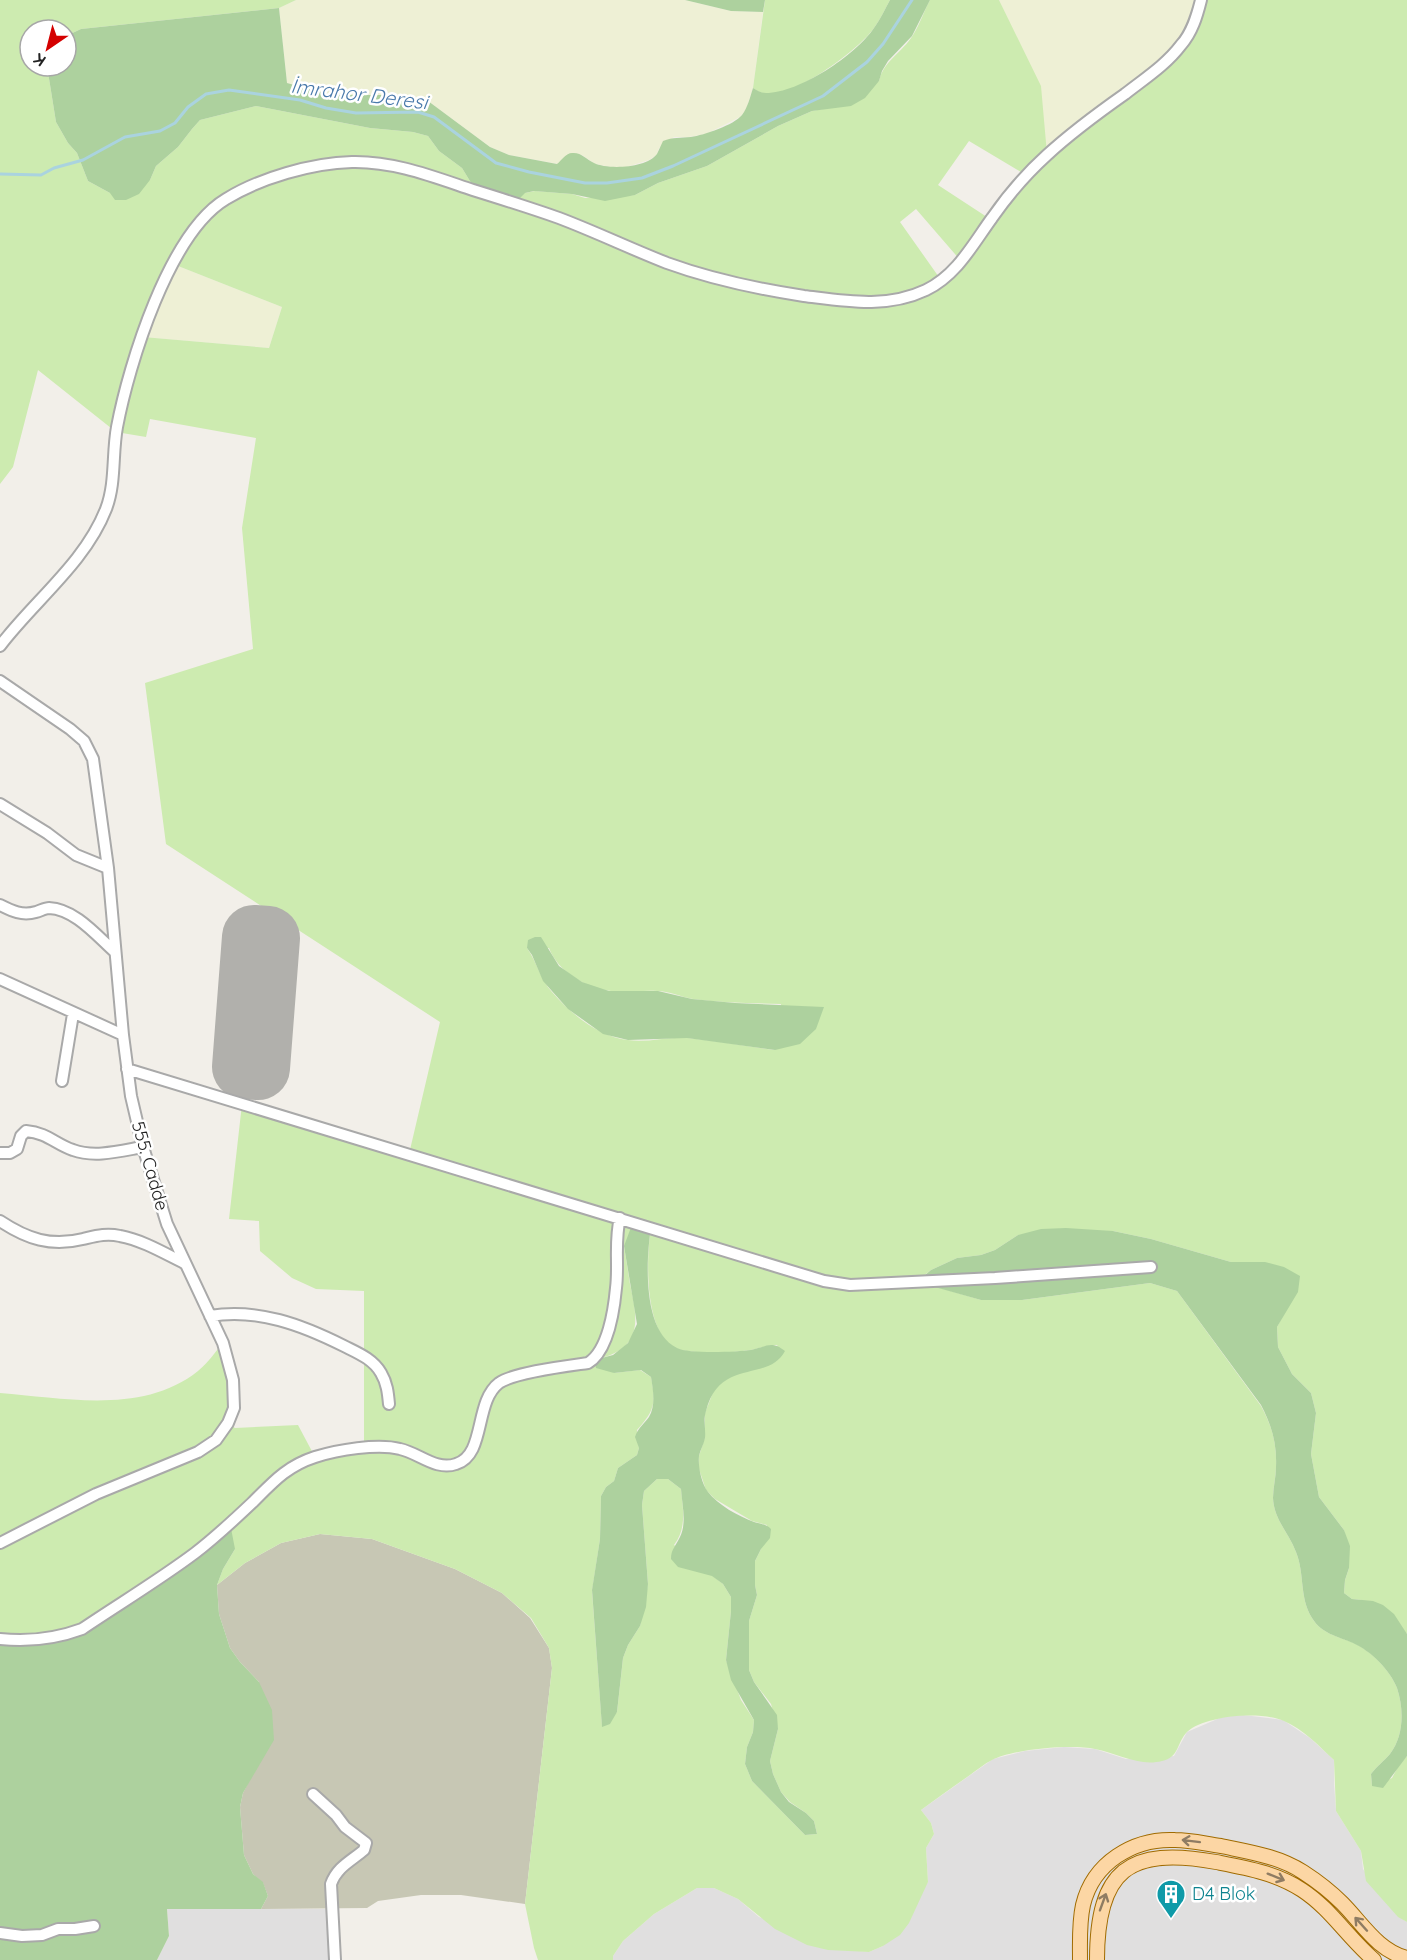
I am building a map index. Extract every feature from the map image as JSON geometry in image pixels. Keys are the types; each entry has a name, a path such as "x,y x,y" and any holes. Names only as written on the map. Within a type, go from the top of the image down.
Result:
{"main road":[{"path":"1080,1960 1080,1918 1083,1904 1101,1869 1130,1848 1150,1841 1174,1839 1250,1852 1284,1862 1315,1880 1333,1894 1376,1941 1389,1951 1407,1958"},
{"path":"1097,1960 1099,1918 1108,1890 1131,1867 1164,1856 1197,1859 1277,1876 1303,1891 1327,1909 1362,1950 1374,1960"}],"street":[{"path":"0,646 80,553 105,512 112,484 116,432 126,385 154,306 173,264 194,230 220,202 237,192 263,181 325,165 355,162 390,166 423,173 552,216 654,258 702,274 783,293 831,301 885,302 913,296 930,288 950,273 1016,186 1047,155 1084,123 1155,71 1180,48 1189,35 1201,0"},
{"name":"555. Cadde","path":"0,681 70,729 84,741 93,759 108,868 127,1069 143,1147 167,1224 223,1343 233,1380 234,1408 228,1423 216,1440 198,1452 96,1494 0,1544"},
{"path":"0,804 47,833 76,855 108,868"},
{"path":"0,905 21,914 48,908 63,912 77,919 115,952"},
{"path":"0,979 123,1035"},
{"path":"62,1081 73,1014"},
{"path":"127,1069 824,1281 850,1285 1151,1267"},
{"path":"0,1153 10,1153 17,1149 21,1136 26,1131 38,1132 71,1150 88,1154 143,1147"},
{"path":"0,1639 48,1639 62,1637 82,1629 195,1553 230,1524 274,1479 315,1457 345,1450 385,1448 401,1449 436,1464 447,1466 458,1464 468,1457 489,1394 499,1383 515,1376 588,1364 601,1350 616,1287 620,1218"},
{"path":"0,1221 20,1234 39,1240 64,1242 82,1240 101,1234 119,1236 184,1263"},
{"path":"210,1316 233,1313 255,1315 290,1322 323,1335 366,1357 377,1367 387,1385 389,1404"},
{"path":"313,1794 336,1815 345,1827 366,1843 364,1850 335,1874 331,1884 335,1960"},
{"path":"0,1933 42,1935 58,1929 94,1926"}],"shaded area":[{"path":"296,0 685,0 731,11 763,12 753,88 746,110 740,117 706,134 674,137 659,148 657,155 649,160 620,169 595,164 582,155 564,158 558,164 509,155 490,147 428,101 407,95 332,95 287,83 279,8"},
{"path":"999,0 1201,0 1180,48 1047,155 1014,33"},
{"path":"173,264 282,307 269,348 142,337"},
{"path":"320,1534 372,1539 455,1569 502,1593 530,1618 549,1648 552,1668 525,1904 461,1895 421,1895 378,1901 367,1908 261,1909 268,1896 263,1883 253,1874 244,1855 240,1807 243,1793 252,1776 259,1682 230,1648 219,1614 217,1585 245,1563 281,1543"},
{"path":"1244,1715 1283,1720 1310,1738 1334,1760 1336,1811 1361,1851 1363,1869 1398,1916 1407,1922 1407,1960 613,1960 613,1956 623,1941 654,1914 697,1888 714,1888 738,1899 759,1917 849,1950 869,1952 883,1946 928,1882 926,1848 934,1834 931,1823 921,1810 993,1759 1025,1751 1064,1747 1095,1749 1126,1759 1174,1756 1187,1732 1222,1717"},
{"path":"167,1909 332,1909 335,1960 157,1960 169,1936"}],"green space":[{"path":"0,0 296,0 279,8 78,30 78,18 18,18 18,78 49,78 56,122 68,143 77,153 88,181 110,193 150,180 156,166 178,147 200,120 256,106 370,128 413,132 428,136 439,151 462,168 476,191 525,193 535,191 572,194 585,198 635,195 658,183 707,166 778,126 812,111 828,108 879,81 885,67 913,35 930,0 999,0 1041,86 1047,154 1180,48 1201,0 1407,0 1407,1634 1362,1600 1352,1599 1344,1593 1349,1568 1344,1530 1319,1497 1311,1454 1316,1413 1311,1393 1292,1374 1278,1347 1277,1327 1286,1310 1250,1262 1231,1262 1151,1239 1113,1231 1018,1235 995,1250 981,1255 957,1258 931,1270 917,1281 981,1300 1022,1300 1150,1283 1177,1291 1261,1406 1268,1421 1276,1451 1274,1506 1299,1560 1305,1602 1312,1618 1320,1628 1360,1646 1373,1656 1390,1674 1397,1688 1402,1713 1398,1739 1390,1754 1371,1774 1372,1786 1392,1778 1400,1763 1407,1756 1407,1922 1398,1917 1366,1881 1361,1851 1336,1811 1334,1760 1291,1724 1262,1716 1234,1716 1196,1726 1187,1732 1172,1757 1162,1761 1145,1762 1095,1749 1072,1747 1042,1748 1014,1753 986,1763 921,1810 931,1823 934,1834 926,1848 928,1882 909,1923 900,1935 869,1952 828,1950 807,1945 775,1929 738,1899 714,1888 697,1888 654,1914 623,1941 613,1956 613,1960 538,1960 525,1904 552,1668 549,1648 531,1618 502,1593 455,1569 372,1539 320,1534 281,1543 245,1563 217,1585 235,1549 82,1629 0,1639 0,1393 77,1400 128,1399 153,1394 176,1385 198,1371 223,1343 233,1380 228,1423 235,1428 298,1425 315,1457 364,1449 364,1291 316,1289 292,1278 260,1251 259,1221 229,1219 242,1104 409,1154 440,1022 166,844 145,683 253,649 242,528 256,438 150,419 146,437 116,432 38,370 13,467 0,484","holes":["969,141 1026,175 990,219 938,185","916,209 961,261 941,280 900,222","173,264 282,307 269,348 143,337","527,948 549,948 559,964 574,977 592,986 611,991 662,991 704,1000 781,1004 775,1050 688,1038 636,1041 607,1034 586,1023 560,1000 544,982","651,1228 648,1258 650,1296 653,1315 660,1332 669,1344 681,1350 707,1353 743,1351 778,1345 715,1387 705,1413 705,1437 699,1456 699,1469 706,1490 715,1499 752,1521 767,1525 761,1549 755,1561 757,1595 749,1621 749,1670 754,1682 771,1704 778,1729 770,1761 773,1774 781,1792 814,1821 817,1834 805,1835 752,1781 745,1764 754,1720 741,1700 726,1660 731,1597 723,1584 674,1545 681,1532 683,1504 681,1489 668,1479 657,1479 644,1491 642,1505 648,1584 640,1626 623,1658 617,1712 602,1726 592,1591 600,1539 601,1496 606,1487 614,1481 618,1468 637,1455 639,1448 637,1430 651,1411 654,1400 651,1377 640,1370 614,1373 598,1359 623,1348 634,1331 635,1309 624,1246"]},
{"path":"685,0 765,0 763,12 731,11"},
{"path":"765,0 890,0 874,28 854,49 805,82 774,94 762,93 753,88"},
{"path":"890,0 930,0 912,36 888,61 879,81 865,98 851,106 812,111 778,126 707,166 658,183 635,195 605,201 572,194 534,191 525,193 515,203 476,191 462,168 439,151 428,136 413,132 370,128 256,106 200,120 178,147 156,166 150,180 139,194 126,200 115,200 110,193 88,181 77,153 68,143 56,122 49,78 78,78 78,30 81,29 279,8 287,83 332,95 407,95 428,101 490,147 509,155 557,164 568,154 575,153 600,165 617,167 636,165 652,159 663,141 703,134 738,119 749,102 753,88 764,93 779,91 810,80 854,50 876,25"},
{"path":"541,937 559,966 582,982 609,991 658,991 692,999 824,1007 816,1029 800,1044 775,1050 687,1038 628,1040 603,1034 568,1009 543,981 527,948 528,940"},
{"path":"633,1222 651,1227 648,1257 649,1294 657,1327 666,1339 677,1348 691,1351 744,1351 772,1345 785,1351 777,1361 722,1383 713,1394 705,1414 705,1438 699,1465 702,1479 712,1497 741,1517 771,1529 770,1538 755,1561 757,1595 749,1621 749,1670 754,1682 777,1715 778,1729 770,1761 773,1774 781,1792 789,1802 814,1821 817,1834 805,1835 752,1781 745,1764 754,1720 731,1680 726,1660 731,1597 723,1584 712,1576 678,1567 671,1559 682,1532 684,1513 681,1489 668,1479 657,1479 644,1491 642,1505 648,1584 646,1607 640,1626 623,1658 617,1712 610,1724 602,1727 592,1590 600,1539 601,1496 606,1487 614,1481 618,1468 637,1455 639,1448 635,1437 649,1417 653,1402 651,1377 641,1370 614,1373 596,1368 595,1363 598,1359 613,1355 628,1343 637,1324 624,1246"},
{"path":"1041,1229 1113,1231 1151,1239 1231,1262 1265,1262 1284,1267 1300,1276 1298,1292 1277,1327 1278,1347 1292,1374 1311,1393 1316,1413 1311,1454 1319,1497 1344,1530 1350,1546 1344,1593 1352,1599 1373,1601 1383,1605 1394,1614 1407,1634 1407,1756 1383,1788 1372,1786 1371,1774 1390,1754 1398,1739 1402,1713 1397,1688 1390,1674 1373,1656 1360,1646 1320,1628 1312,1618 1305,1602 1299,1560 1274,1506 1276,1451 1268,1420 1261,1405 1177,1291 1150,1283 1022,1300 981,1300 917,1282 931,1270 957,1258 981,1255 995,1250 1018,1235"},
{"path":"230,1523 235,1549 217,1585 219,1614 230,1648 259,1682 272,1710 274,1740 243,1793 240,1807 244,1855 253,1874 263,1882 268,1896 261,1909 167,1909 169,1936 157,1960 0,1960 0,1639 82,1629"}],"waterway":[{"name":"İmrahor Deresi","path":"0,174 41,175 54,168 83,160 125,137 160,131 175,123 188,107 206,94 229,90 300,100 326,108 356,113 418,112 434,117 496,163 585,183 607,183 642,178 673,166 823,96 867,62 883,44 912,0"}],"runway":[{"path":"254,937 268,938 258,1068 244,1067 254,937"}],"place":[{"name":"D4 Blok","path":"1171,1920"}]}
